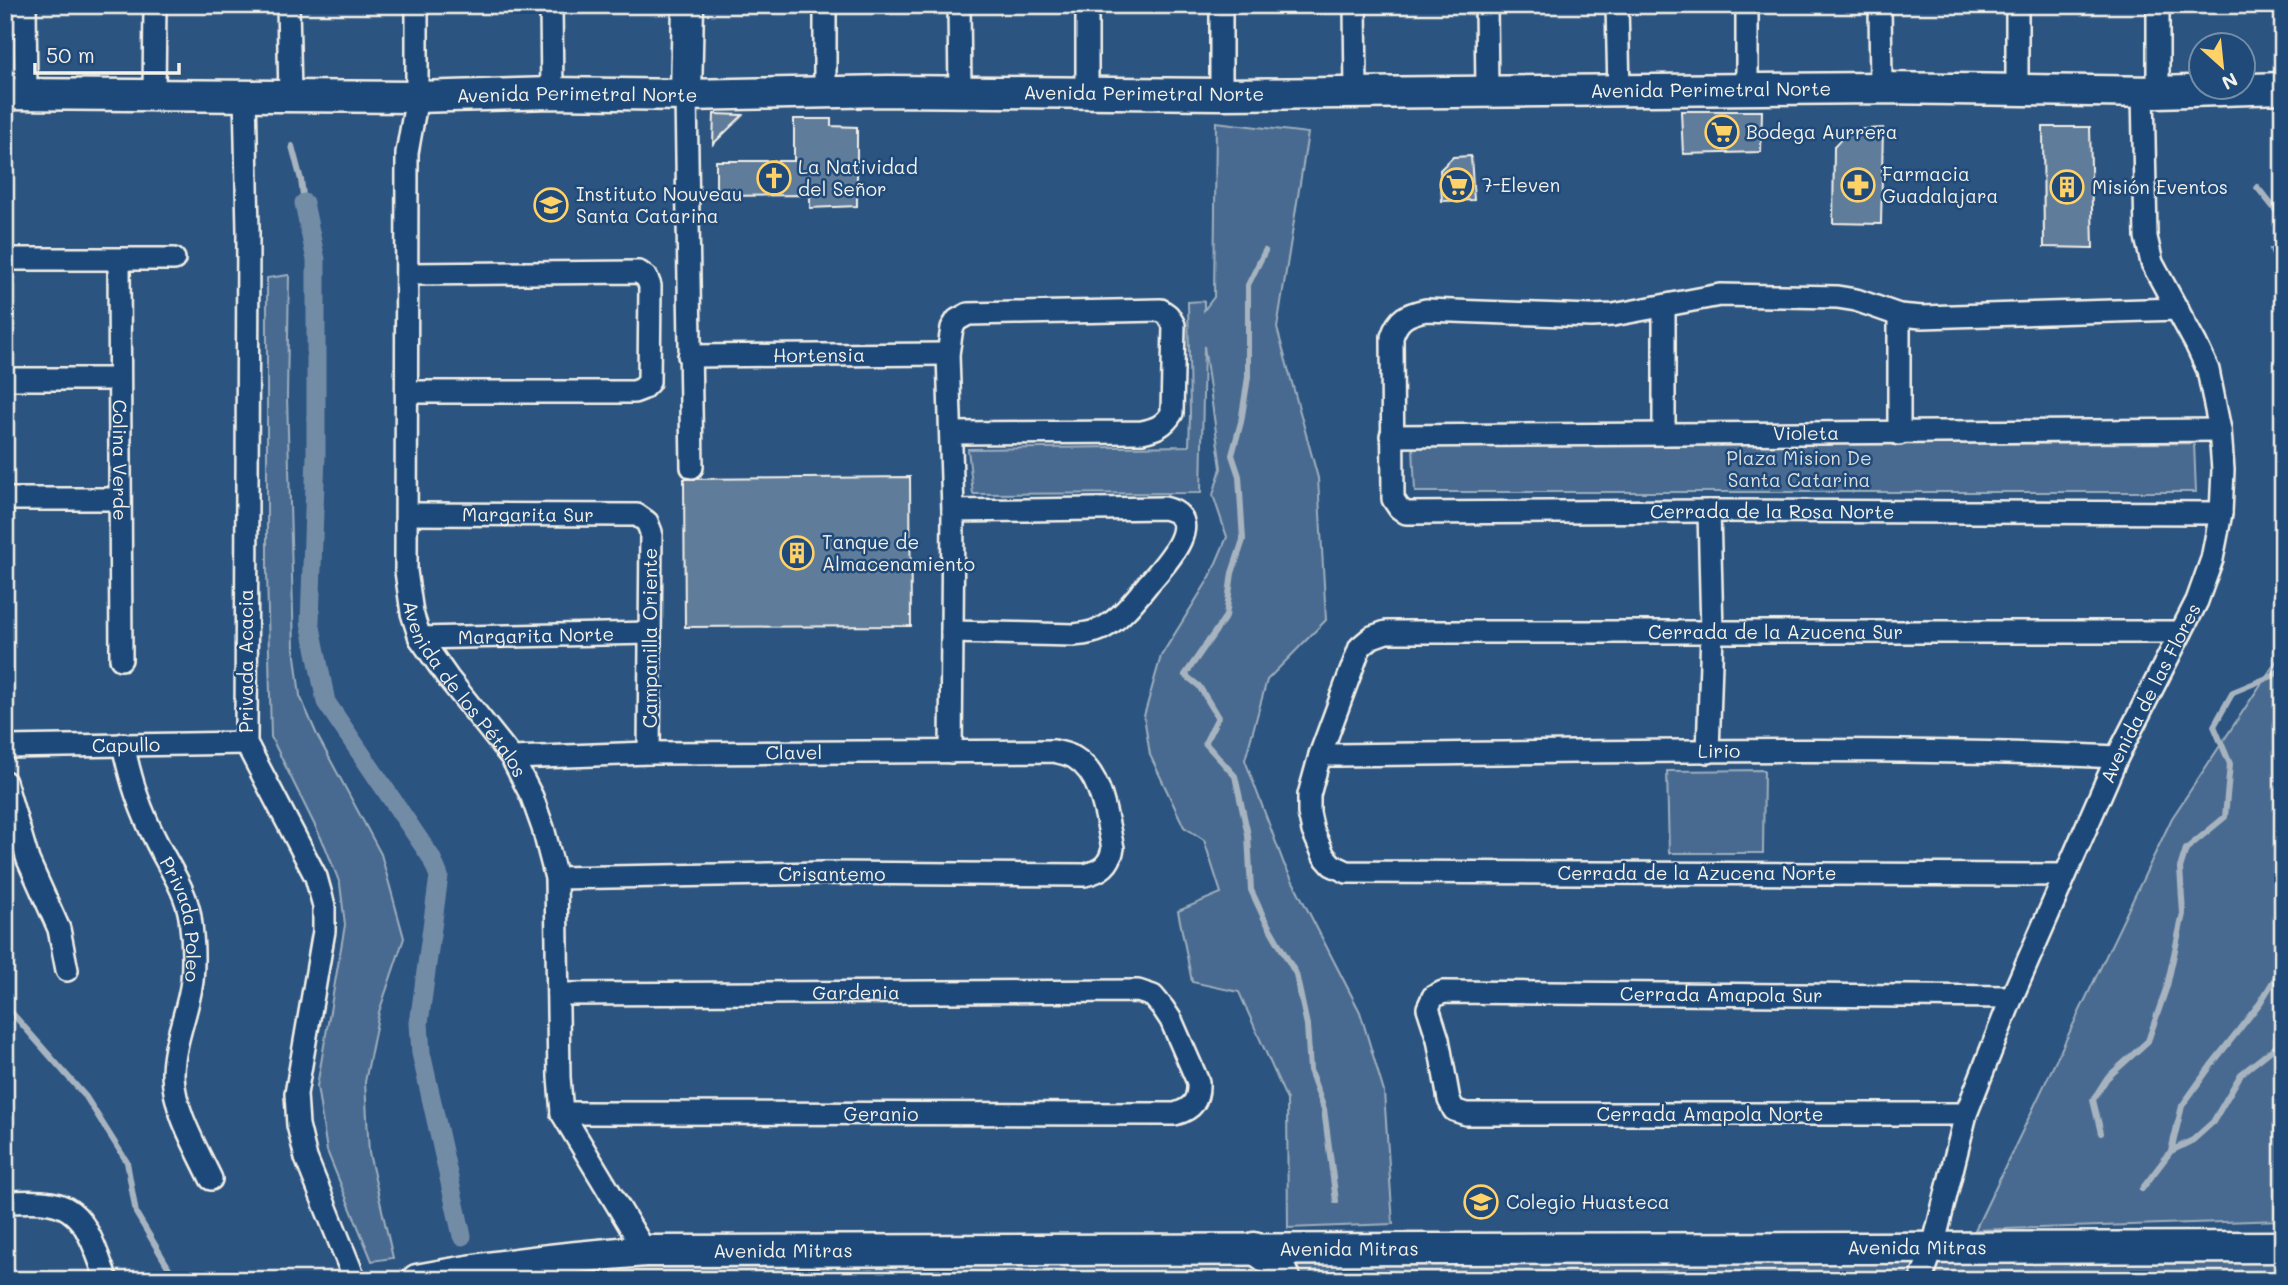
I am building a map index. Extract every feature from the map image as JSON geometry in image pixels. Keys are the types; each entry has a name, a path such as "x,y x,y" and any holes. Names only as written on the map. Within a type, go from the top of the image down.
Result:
{"street":[{"path":"15,94 24,5"},
{"path":"155,5 155,94"},
{"path":"288,5 290,95"},
{"name":"Avenida de los Pétalos","path":"417,5 417,97 407,153 406,571 412,613 420,638 447,678 512,758 532,797 556,878 562,1113 645,1251"},
{"path":"551,5 552,93"},
{"path":"688,5 686,95 692,467"},
{"path":"825,5 825,92"},
{"path":"959,5 960,92"},
{"path":"1087,5 1087,92"},
{"path":"1221,5 1221,93"},
{"path":"1355,5 1356,92"},
{"path":"1486,5 1487,92"},
{"path":"1617,5 1619,90"},
{"path":"1746,5 1747,89"},
{"path":"1880,5 1881,88"},
{"path":"2017,5 2017,89"},
{"name":"Avenida de las Flores","path":"1921,1280 1933,1247 1966,1114 2012,997 2117,757 2197,601 2212,559 2221,513 2223,470 2220,430 2208,370 2152,263 2146,237 2150,92 2158,5"},
{"name":"Avenida Perimetral Norte","path":"15,94 417,97 552,93 686,95 825,92 1487,92 1881,88 2150,92 2283,88"},
{"name":"Privada Acacia","path":"246,94 246,743 316,877 324,905 324,931 296,1094 298,1125 306,1158 355,1280"},
{"path":"5,259 174,259"},
{"name":"Colina Verde","path":"119,260 121,659"},
{"path":"407,392 634,392 642,389 649,382 650,286 647,278 639,272 408,274"},
{"path":"1664,434 1664,306 1720,295 1837,297 1856,300 1899,315 2178,309"},
{"name":"Cerrada de la Rosa Norte","path":"1664,306 1591,316 1426,310 1401,319 1392,337 1393,499 1399,508 1406,513 2221,513"},
{"path":"951,752 953,512 948,354 952,328 957,320 968,314 1161,310 1174,325 1172,414 1166,423 1155,429 1142,432 952,433"},
{"path":"1899,315 1899,434"},
{"name":"Hortensia","path":"689,356 948,354"},
{"path":"5,379 119,379"},
{"name":"Violeta","path":"1391,436 2220,430"},
{"path":"5,499 120,499"},
{"path":"953,512 1164,508 1179,514 1184,530 1176,551 1130,605 1102,629 1074,635 953,632"},
{"path":"1708,752 1712,632 1709,511"},
{"name":"Margarita Sur","path":"407,514 637,515 646,522"},
{"name":"Campanilla Oriente","path":"646,522 651,532 649,754"},
{"name":"Cerrada de la Azucena Sur","path":"1320,755 1360,647 1372,637 1386,632 2182,632"},
{"name":"Margarita Norte","path":"420,638 650,633"},
{"name":"Capullo","path":"5,747 246,743"},
{"name":"Privada Poleo","path":"123,744 132,788 177,880 190,914 193,951 191,983 174,1051 173,1077 177,1101 185,1123 211,1179"},
{"name":"Clavel","path":"512,758 649,754 1054,751 1076,758 1098,786 1113,848 1106,866"},
{"name":"Lirio","path":"1320,755 1996,752 2117,757"},
{"name":"Cerrada de la Azucena Norte","path":"1320,755 1310,795 1309,813 1313,831 1324,856 1332,865 1347,872 2064,875"},
{"path":"5,782 28,860 59,929 67,970"},
{"name":"Crisantemo","path":"556,878 824,873 1085,875 1106,866"},
{"name":"Gardenia","path":"558,995 1138,991 1153,996 1171,1020 1198,1082 1195,1102"},
{"name":"Cerrada Amapola Sur","path":"1454,1110 1449,1100 1438,1039 1428,1008 1433,997 1443,992 2012,997"},
{"name":"Geranio","path":"562,1113 1175,1114 1186,1111 1195,1102"},
{"name":"Cerrada Amapola Norte","path":"1454,1110 1466,1114 1966,1114"},
{"path":"5,1202 53,1203 80,1218 89,1233 107,1280"},
{"name":"Avenida Mitras","path":"417,1280 571,1257 645,1251 2283,1247"},
{"path":"1254,1248 1278,1265 1285,1280"}],"green space":[{"path":"1216,122 1308,133 1277,328 1318,478 1326,620 1267,680 1245,760 1284,864 1360,1012 1384,1092 1393,1224 1288,1228 1287,1100 1239,992 1192,982 1178,911 1221,893 1204,840 1184,827 1150,755 1144,716 1161,656 1210,577 1227,537 1213,495 1221,468 1204,346 1201,493 973,494 968,449 1189,446 1188,302 1204,301 1204,310 1214,297"},
{"path":"2270,249 2283,249 2283,287"},
{"path":"289,275 287,396 294,648 300,696 317,735 381,854 404,938 379,1012 365,1082 369,1153 393,1258 372,1261 327,1151 317,1086 345,925 340,884 325,846 271,737 267,572 267,278"},
{"name":"Plaza Mision De Santa Catarina","path":"2194,443 2196,492 1415,492 1413,446"},
{"path":"2283,651 2283,1220 1975,1230 2172,818"},
{"path":"1764,770 1763,853 1669,853 1667,771"},
{"path":"2283,1260 2283,1280 490,1280 604,1268"}],"building":[{"name":"Bodega Aurrera","path":"1681,111 1762,111 1761,152 1683,154"},
{"path":"714,114 743,115 713,144"},
{"name":"La Natividad del Señor","path":"794,119 831,119 831,126 857,127 857,206 810,208 810,195 716,196 716,161 794,161"},
{"name":"Misión Eventos","path":"2043,127 2090,127 2093,248 2044,247"},
{"name":"Farmacia Guadalajara","path":"1883,128 1881,224 1833,223 1834,147 1849,130"},
{"name":"7-Eleven","path":"1471,156 1474,200 1442,201 1440,170 1453,157"},
{"name":"Tanque de Almacenamiento","path":"910,477 911,626 685,627 684,479"}],"waterway":[{"path":"292,146 304,203"},
{"path":"2257,187 2283,219"},
{"path":"304,203 316,260 316,455 310,622 326,702 431,857 439,876 419,1023 421,1053 462,1236"},
{"path":"1265,251 1248,285 1248,377 1241,422 1232,455 1239,476 1243,540 1232,573 1226,616 1185,675 1199,686 1218,717 1205,743 1235,776 1248,835 1251,890 1296,974 1307,1025 1310,1070 1324,1109 1336,1201"},
{"path":"2101,1133 2093,1100 2107,1078 2148,1041 2167,986 2183,914 2180,868 2186,849 2225,817 2230,764 2214,726 2233,692 2272,676 2283,668"},
{"path":"2171,1151 2182,1106 2260,1003 2283,965"},
{"path":"5,1005 86,1097 127,1162 136,1213 176,1280"},
{"path":"2142,1189 2171,1151 2193,1140 2213,1122 2241,1074 2283,1041"}],"place":[{"name":"Bodega Aurrera","path":"1722,132"},
{"name":"La Natividad del Señor","path":"774,178"},
{"name":"7-Eleven","path":"1457,185"},
{"name":"Farmacia Guadalajara","path":"1858,185"},
{"name":"Misión Eventos","path":"2067,187"},
{"name":"Instituto Nouveau Santa Catarina","path":"551,205"},
{"name":"Tanque de Almacenamiento","path":"797,553"},
{"name":"Colegio Huasteca","path":"1481,1202"}]}
